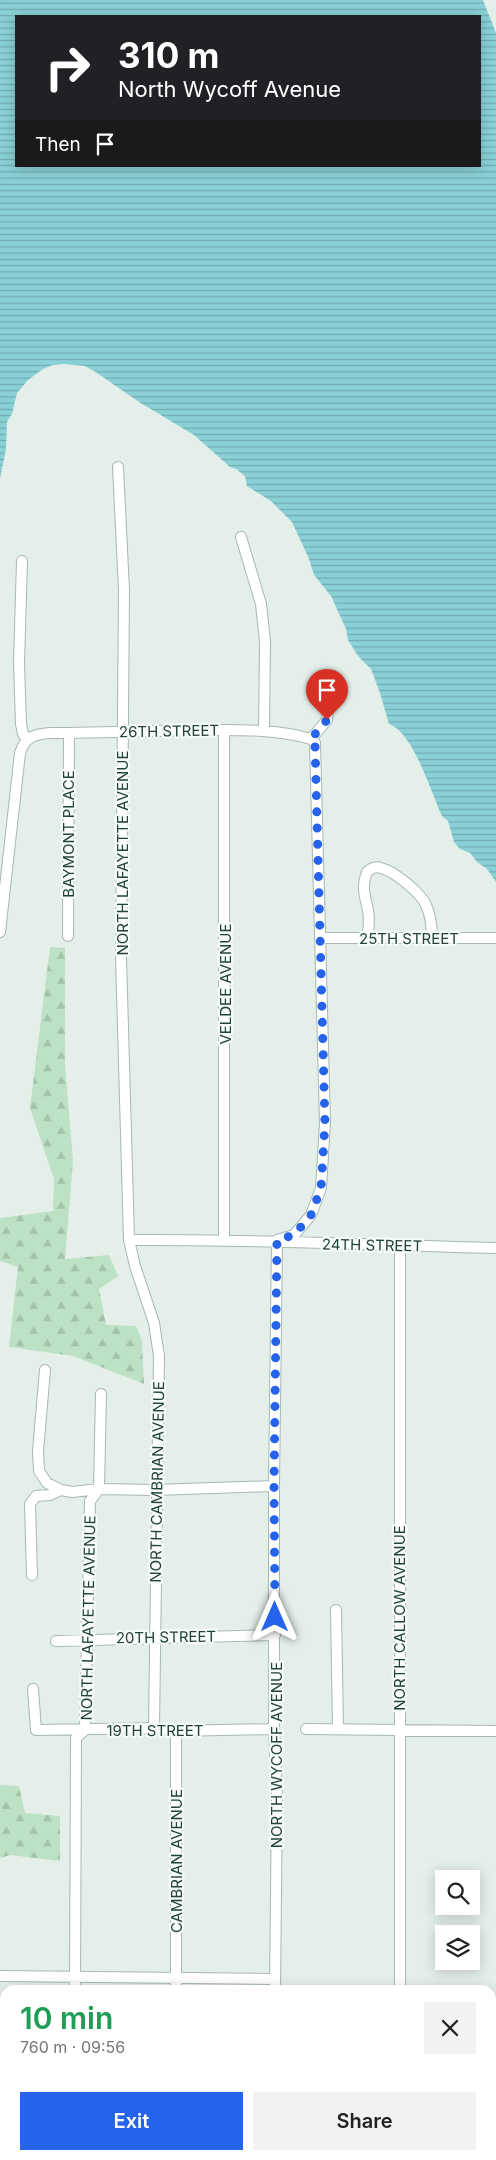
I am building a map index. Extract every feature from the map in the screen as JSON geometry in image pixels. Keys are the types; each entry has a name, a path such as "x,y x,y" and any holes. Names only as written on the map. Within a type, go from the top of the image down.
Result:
{"street":[{"name":"NORTH LAFAYETTE AVENUE","path":"118,467 124,590 121,957 129,1240"},
{"path":"241,537 261,604 265,641 264,731"},
{"path":"0,932 20,753 23,743 27,739 23,734 21,724 19,653 22,561"},
{"path":"277,1240 294,1235 311,1215 321,1188 325,1123 321,938 315,744 311,739 327,720 331,679"},
{"name":"26TH STREET","path":"27,739 38,734 224,730 264,731 298,735 311,739"},
{"name":"VELDEE AVENUE","path":"224,730 224,1239"},
{"name":"BAYMONT PLACE","path":"68,936 69,733"},
{"path":"368,938 368,911 364,901 363,886 367,872 373,867 382,868 390,872 421,896 430,915 432,939"},
{"name":"25TH STREET","path":"321,938 496,938"},
{"name":"24TH STREET","path":"129,1240 277,1240 326,1244 496,1248"},
{"name":"NORTH CAMBRIAN AVENUE","path":"129,1240 135,1266 154,1323 158,1356 154,1728"},
{"name":"NORTH WYCOFF AVENUE","path":"274,1985 277,1797 274,1729 274,1486 277,1240"},
{"name":"NORTH CALLOW AVENUE","path":"400,1246 400,1985"},
{"path":"46,1370 38,1451 39,1471 47,1483 61,1490 72,1492 99,1489 156,1490 274,1486"},
{"name":"NORTH LAFAYETTE AVENUE","path":"75,1985 76,1738 85,1730 90,1501 99,1489 101,1394"},
{"path":"32,1575 30,1504 36,1496 61,1490"},
{"path":"336,1610 338,1729"},
{"name":"20TH STREET","path":"56,1641 275,1635"},
{"name":"19TH STREET","path":"33,1689 36,1730 154,1728 176,1732 274,1729"},
{"path":"306,1729 496,1731"},
{"name":"CAMBRIAN AVENUE","path":"176,1732 176,1985"},
{"path":"0,1976 176,1978 274,1985"}],"green space":[{"path":"50,947 65,948 65,1064 73,1161 65,1259 109,1255 118,1276 99,1289 106,1325 136,1326 142,1341 144,1384 73,1356 9,1347 18,1267 0,1261 0,1218 53,1211 54,1179 30,1108"},
{"path":"0,1785 19,1786 25,1813 60,1816 60,1861 10,1855 0,1858"}],"water":[{"path":"0,0 483,0 496,33 496,882 487,869 477,862 470,853 460,849 454,842 448,821 442,816 413,750 398,729 389,724 371,669 358,656 348,640 346,629 331,596 314,575 309,559 292,522 271,501 247,486 245,476 230,467 194,435 139,402 85,366 53,365 43,369 28,380 17,393 12,414 7,422 6,449 0,479"}],"route":[{"path":"275,1617 274,1486 277,1240 294,1235 311,1215 321,1188 325,1123 315,744 311,739 327,720"}]}
